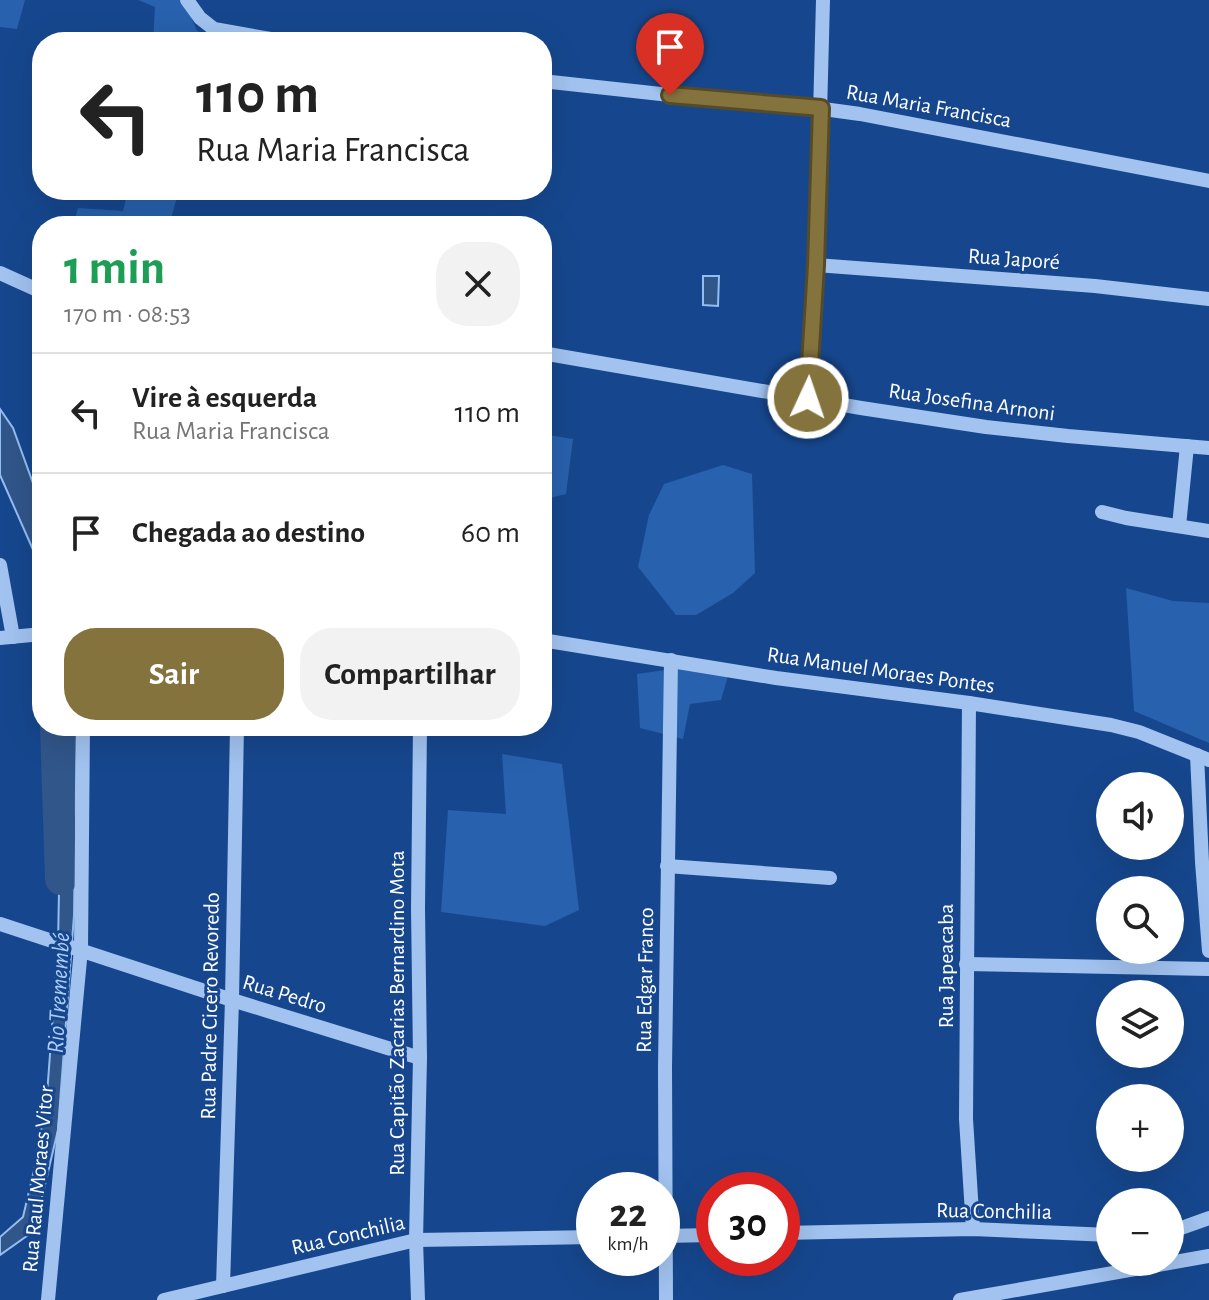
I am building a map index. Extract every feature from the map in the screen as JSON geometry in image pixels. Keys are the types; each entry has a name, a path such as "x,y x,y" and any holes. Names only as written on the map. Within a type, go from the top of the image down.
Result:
{"street":[{"path":"187,0 200,18 214,29 231,32"},
{"path":"808,398 816,265 823,0"},
{"name":"Rua Maria Francisca","path":"552,82 821,108 936,127 1209,181"},
{"name":"Rua Japoré","path":"816,265 1080,285 1209,299"},
{"path":"0,273 32,287"},
{"name":"Rua Josefina Arnoni","path":"552,355 1027,432 1209,448"},
{"path":"1179,526 1187,446"},
{"path":"1102,512 1209,531"},
{"path":"0,565 6,638 32,635"},
{"name":"Rua Manuel Moraes Pontes","path":"552,642 776,678 1111,725 1139,732 1203,758"},
{"name":"Rua Edgar Franco","path":"664,1172 671,660"},
{"name":"Rua Japeacaba","path":"969,703 966,1119 973,1229"},
{"name":"Rua Raul Moraes Vitor","path":"48,1300 78,948 83,736"},
{"name":"Rua Padre Cicero Revoredo","path":"223,1286 237,736"},
{"name":"Rua Capitão Zacarias Bernardino Mota","path":"418,1300 420,736"},
{"path":"1203,758 1202,862 1209,951"},
{"path":"667,866 830,878"},
{"name":"Rua Pedro","path":"0,924 420,1058"},
{"path":"966,964 1209,969"},
{"path":"1184,1227 1209,1218"},
{"name":"Rua Conchilia","path":"800,1233 973,1229 1096,1234"},
{"name":"Rua Conchilia","path":"164,1300 416,1240 576,1237"},
{"path":"960,1300 1209,1256"},
{"name":"Rua Edgar Franco","path":"665,1276 666,1300"}],"shaded area":[{"path":"0,0 25,0 17,29 0,27"},
{"path":"138,0 184,0 197,31 201,32 154,32 155,7"},
{"path":"126,200 176,200 172,216 76,216 78,208 123,211"},
{"path":"552,436 573,439 566,494 552,498"},
{"path":"723,465 752,474 755,573 733,593 696,615 676,615 638,567 649,515 664,484"},
{"path":"1126,588 1173,601 1209,603 1209,743 1134,711"},
{"path":"680,668 728,676 721,700 690,704 683,739 640,728 637,674"},
{"path":"502,754 562,764 579,910 545,926 441,912 448,810 506,814"}],"water":[{"path":"703,276 719,276 718,306 703,305"},
{"path":"0,409 13,428 32,480 32,547 0,475"},
{"path":"62,736 77,736 74,915 58,1130 34,1231 0,1255 0,1237 23,1217 35,1166 47,1095 58,946"}],"waterway":[{"name":"Rio Tremembé","path":"56,736 61,879"}],"route":[{"path":"670,95 821,108 808,398"}]}
